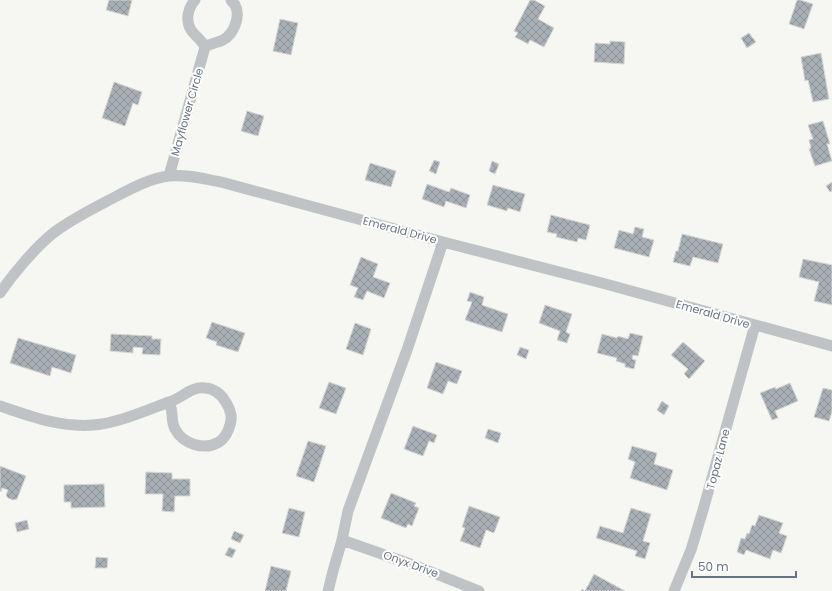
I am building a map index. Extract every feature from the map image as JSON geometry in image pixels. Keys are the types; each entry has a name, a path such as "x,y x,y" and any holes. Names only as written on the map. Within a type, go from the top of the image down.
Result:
{"street":[{"path":"195,0 188,10 188,23 190,29 205,47 225,39 236,24 237,11 231,0"},
{"name":"Mayflower Circle","path":"169,176 205,47"},
{"name":"Emerald Drive","path":"0,293 40,245 63,226 124,192 157,179 169,176 187,176 221,182 602,283 832,346"},
{"path":"328,591 342,540 348,511 407,350 444,242"},
{"name":"Topaz Lane","path":"674,591 704,510 755,325"},
{"path":"0,406 62,424 91,426 120,420 169,402 174,401 187,392 199,388 205,388 211,389 222,397 229,409 231,415 230,425 226,434 220,441 211,445 200,446 190,444 184,440 174,428 169,402"},
{"name":"Onyx Drive","path":"342,540 418,567 479,591"}],"building":[{"path":"109,0 132,0 128,16 106,10"},
{"path":"530,0 534,0 545,6 538,19 554,28 544,47 530,40 528,44 515,37 518,33 514,31"},
{"path":"797,0 813,4 804,29 789,24"},
{"path":"280,19 298,23 291,55 273,51"},
{"path":"749,33 756,42 747,48 741,38"},
{"path":"610,41 625,42 624,64 594,62 595,43 610,44"},
{"path":"821,53 829,99 813,102 808,80 805,81 801,57"},
{"path":"114,82 142,92 138,105 133,103 125,126 102,118"},
{"path":"247,111 264,116 258,136 241,131"},
{"path":"823,121 830,144 827,144 832,161 815,166 809,149 811,148 809,140 813,139 808,125"},
{"path":"434,160 440,162 436,174 429,171"},
{"path":"492,161 499,164 495,174 489,171"},
{"path":"370,163 396,171 391,187 365,180"},
{"path":"832,182 832,191 830,192 826,186"},
{"path":"427,184 449,192 451,188 470,195 466,208 446,201 444,207 422,199"},
{"path":"493,185 525,194 520,212 508,208 507,211 487,205"},
{"path":"551,215 590,225 586,240 578,238 577,242 556,237 557,234 547,232"},
{"path":"635,227 644,229 642,237 654,240 649,257 614,248 619,230 633,234"},
{"path":"682,234 723,244 718,263 693,257 690,266 673,262 676,251 678,251"},
{"path":"361,257 378,264 373,277 390,283 384,298 367,291 363,300 354,297 358,288 350,285"},
{"path":"803,259 832,265 832,305 814,301 819,282 799,277"},
{"path":"470,292 484,297 482,305 508,314 502,332 465,320 472,302 467,301"},
{"path":"545,305 572,314 566,332 570,334 567,343 557,340 560,331 539,323"},
{"path":"212,322 245,333 238,352 216,345 217,342 206,338"},
{"path":"355,323 371,329 363,355 346,349"},
{"path":"630,333 643,336 638,356 633,355 632,359 636,360 634,369 625,367 625,364 616,361 617,358 597,353 602,334 628,339"},
{"path":"111,334 152,336 152,339 161,339 160,355 142,354 143,348 133,347 133,353 110,351"},
{"path":"18,338 76,355 71,373 52,367 50,376 10,363"},
{"path":"683,342 705,361 689,379 684,374 688,369 671,355"},
{"path":"520,347 529,350 526,359 517,355"},
{"path":"436,362 462,371 457,384 448,381 443,394 427,388"},
{"path":"329,382 346,388 336,414 319,408"},
{"path":"790,383 798,401 775,411 778,418 772,420 760,393 775,387 776,389"},
{"path":"823,388 832,390 832,412 829,421 814,417"},
{"path":"662,401 669,406 664,415 657,410"},
{"path":"413,426 437,435 434,443 429,441 423,456 404,449"},
{"path":"488,429 501,433 498,443 485,438"},
{"path":"308,441 326,446 314,482 296,476"},
{"path":"632,446 657,453 654,464 673,470 667,490 630,478 635,462 628,459"},
{"path":"0,466 26,476 17,499 13,500 8,498 6,495 8,490 2,488 1,492 0,491"},
{"path":"146,472 172,473 172,479 190,479 190,496 175,496 174,512 162,511 163,494 145,494"},
{"path":"104,484 105,507 71,508 71,502 64,502 64,485"},
{"path":"391,493 416,503 414,506 419,508 412,526 408,524 406,528 381,518"},
{"path":"469,506 500,517 494,533 486,530 480,548 460,541 465,528 462,527"},
{"path":"289,508 305,512 299,537 282,533"},
{"path":"631,508 651,514 643,541 650,543 645,559 635,556 637,551 596,538 600,526 623,533"},
{"path":"759,515 783,523 779,533 787,536 781,553 773,550 770,559 746,550 744,555 737,552 741,538 745,539 747,533 749,534 752,525 755,526"},
{"path":"27,520 29,529 17,532 15,523"},
{"path":"234,531 244,535 240,543 231,539"},
{"path":"229,547 236,550 232,558 225,555"},
{"path":"96,557 108,558 107,568 95,568"},
{"path":"271,566 291,571 286,591 265,591"},
{"path":"594,574 625,591 585,591"}]}
